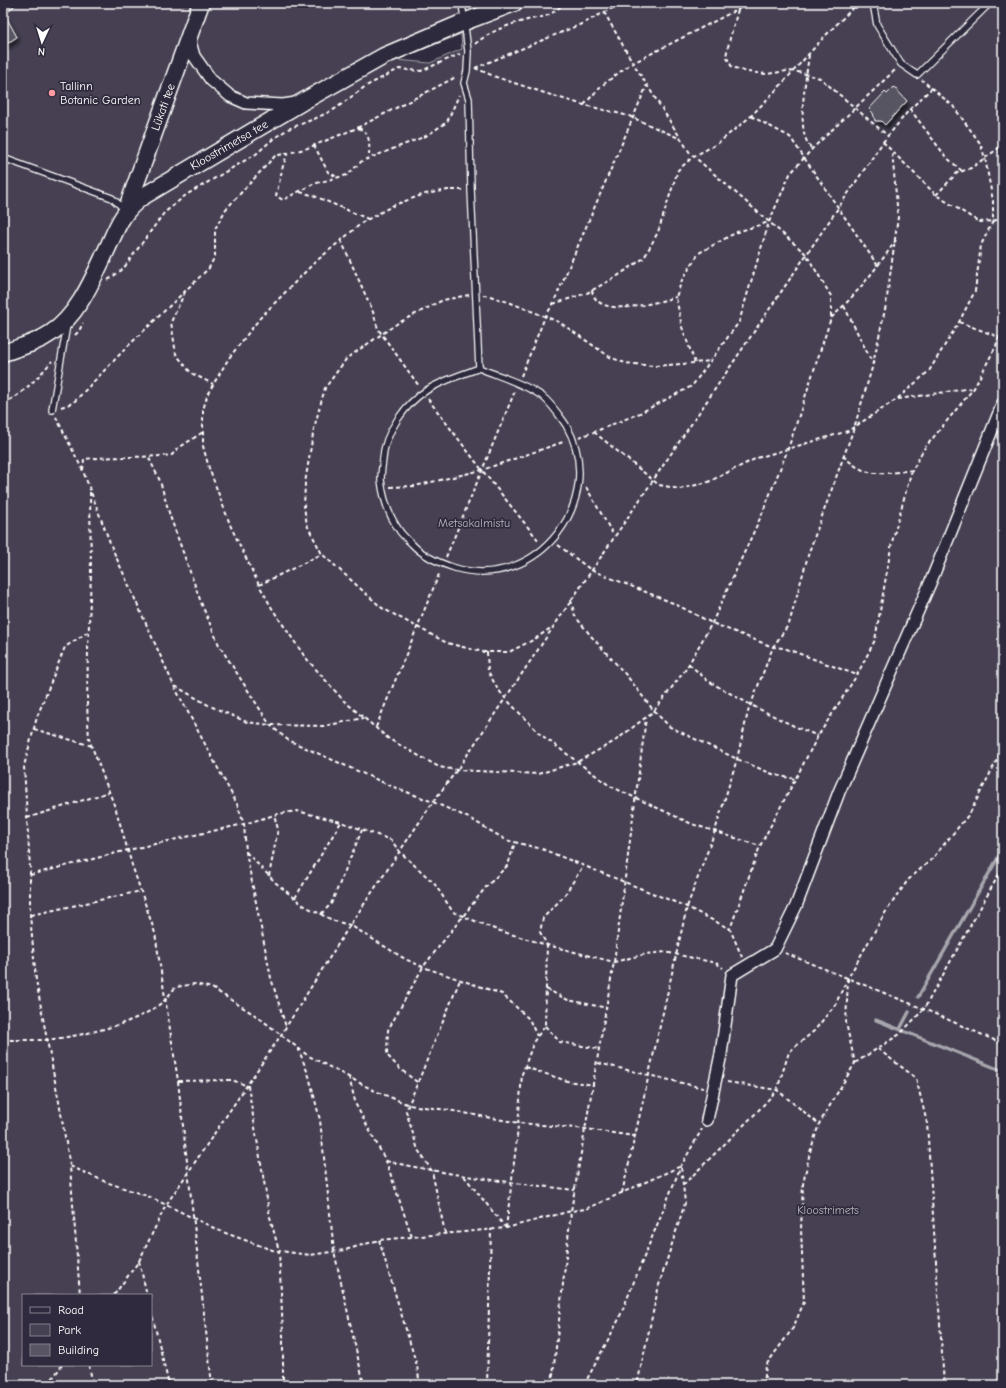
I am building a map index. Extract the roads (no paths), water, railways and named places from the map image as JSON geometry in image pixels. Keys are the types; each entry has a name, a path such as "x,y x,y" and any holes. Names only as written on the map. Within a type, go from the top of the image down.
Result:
{"main road":[{"name":"Lükati tee","path":"126,211 201,3"},
{"name":"Kloostrimetsa tee","path":"3,353 33,343 52,333 68,318 80,303 91,283 116,228 126,211 142,197 302,102 384,56 464,22 514,3"}],"street":[{"path":"188,37 194,56 211,80 230,96 246,103 283,105 302,102"},
{"path":"707,1120 721,1054 732,975 775,949 796,906 839,792 931,581 1003,403"}],"lane":[{"path":"3,11 12,3"},
{"path":"462,3 468,51 467,71 464,83 469,99 471,189 479,368"},
{"path":"873,3 877,26 901,64 917,75 990,3"},
{"path":"4,157 112,198 126,211"},
{"path":"52,410 68,318"},
{"path":"479,368 523,385 543,397 559,414 571,434 577,456 579,478 575,501 566,522 552,541 535,556 514,566 492,572 465,571 443,565 417,550 399,530 387,506 381,480 383,454 392,428 407,406 428,390 479,368"}],"waterway":[{"path":"918,997 1003,849"},
{"path":"900,1029 909,1012"},
{"path":"876,1020 1003,1071"}],"place":[{"name":"Tallinn Botanic Garden","path":"52,93"}],"park label":[{"name":"Metsakalmistu","path":"474,523"},
{"name":"Kloostrimets","path":"828,1210"}]}
